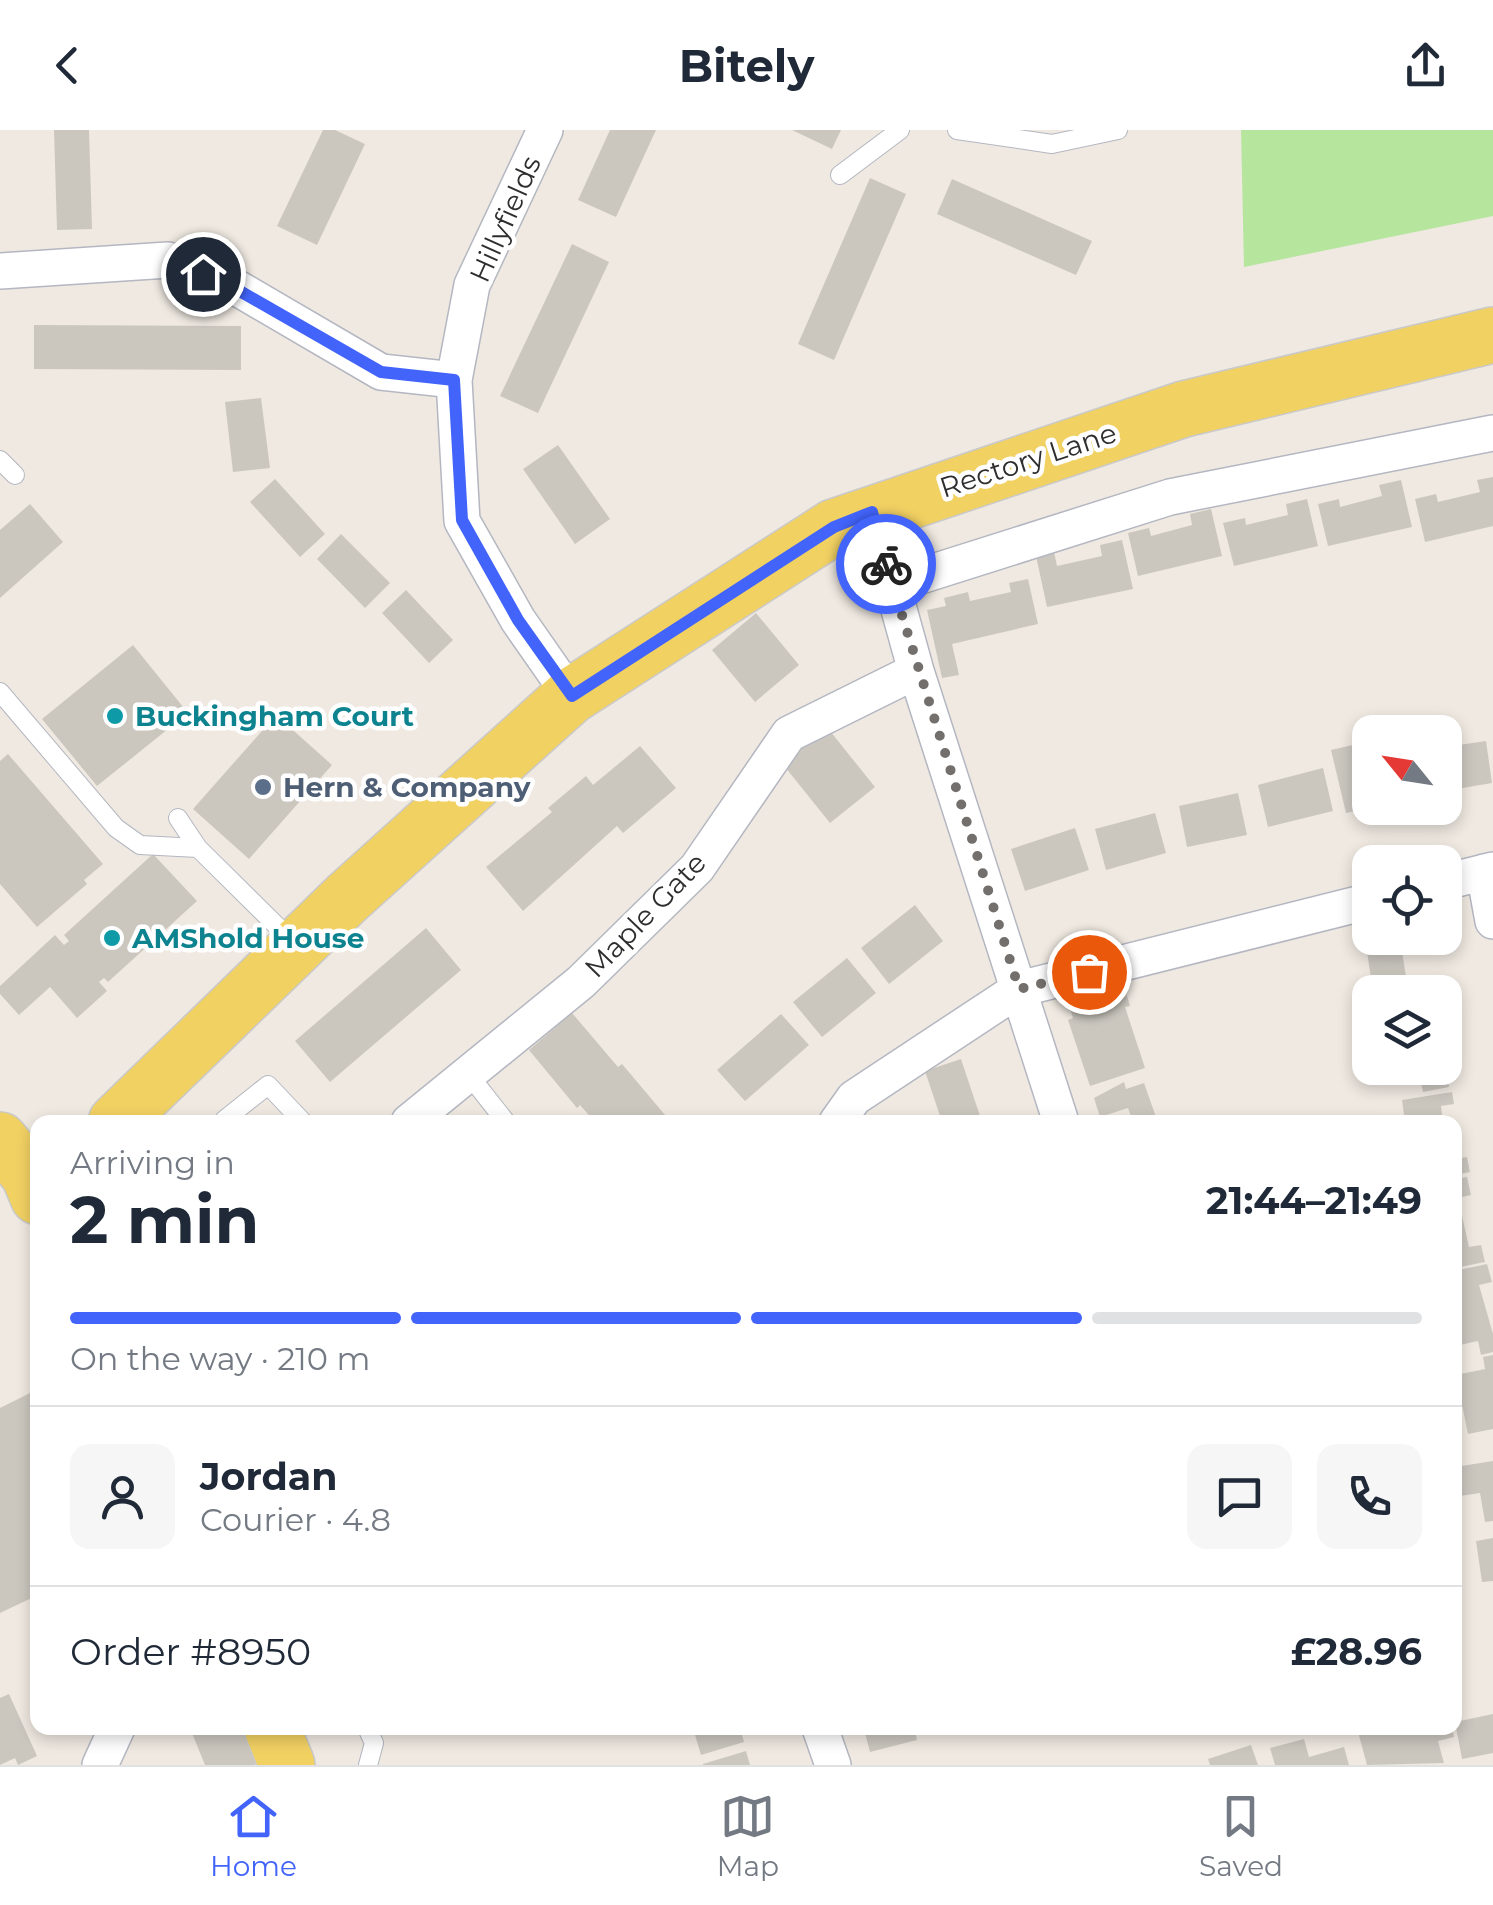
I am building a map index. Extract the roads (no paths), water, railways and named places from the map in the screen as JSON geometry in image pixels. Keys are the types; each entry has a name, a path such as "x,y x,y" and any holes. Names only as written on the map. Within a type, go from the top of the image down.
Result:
{"main road":[{"name":"Rectory Lane","path":"123,1115 298,947 572,696 834,527 1184,409 1493,335"},
{"path":"275,1735 287,1765"}],"street":[{"name":"Hillyfields","path":"545,130 472,285 454,380 462,520 518,620 572,696"},
{"path":"0,271 168,260 238,290 381,372 454,380"},
{"path":"892,585 1170,497 1493,433"},
{"path":"872,512 916,671 1059,1115"},
{"name":"Maple Gate","path":"418,1115 581,982 697,868 788,734 916,671"},
{"path":"1462,878 1489,871 1493,921"},
{"path":"842,1115 854,1098 1019,989 1352,906"},
{"path":"100,1765 114,1735"},
{"path":"822,1735 833,1765"}],"lane":[{"path":"840,175 900,130"},
{"path":"957,130 1052,144 1118,130"},
{"path":"0,460 15,475"},
{"path":"0,692 116,828 140,846 198,848"},
{"path":"178,818 198,848 298,947"},
{"path":"469,1074 501,1115"},
{"path":"230,1115 268,1085 296,1115"},
{"path":"368,1765 374,1743 371,1735"}],"place":[{"name":"Buckingham Court","path":"115,716"},
{"name":"Hern & Company","path":"263,787"},
{"name":"AMShold House","path":"112,938"}]}
